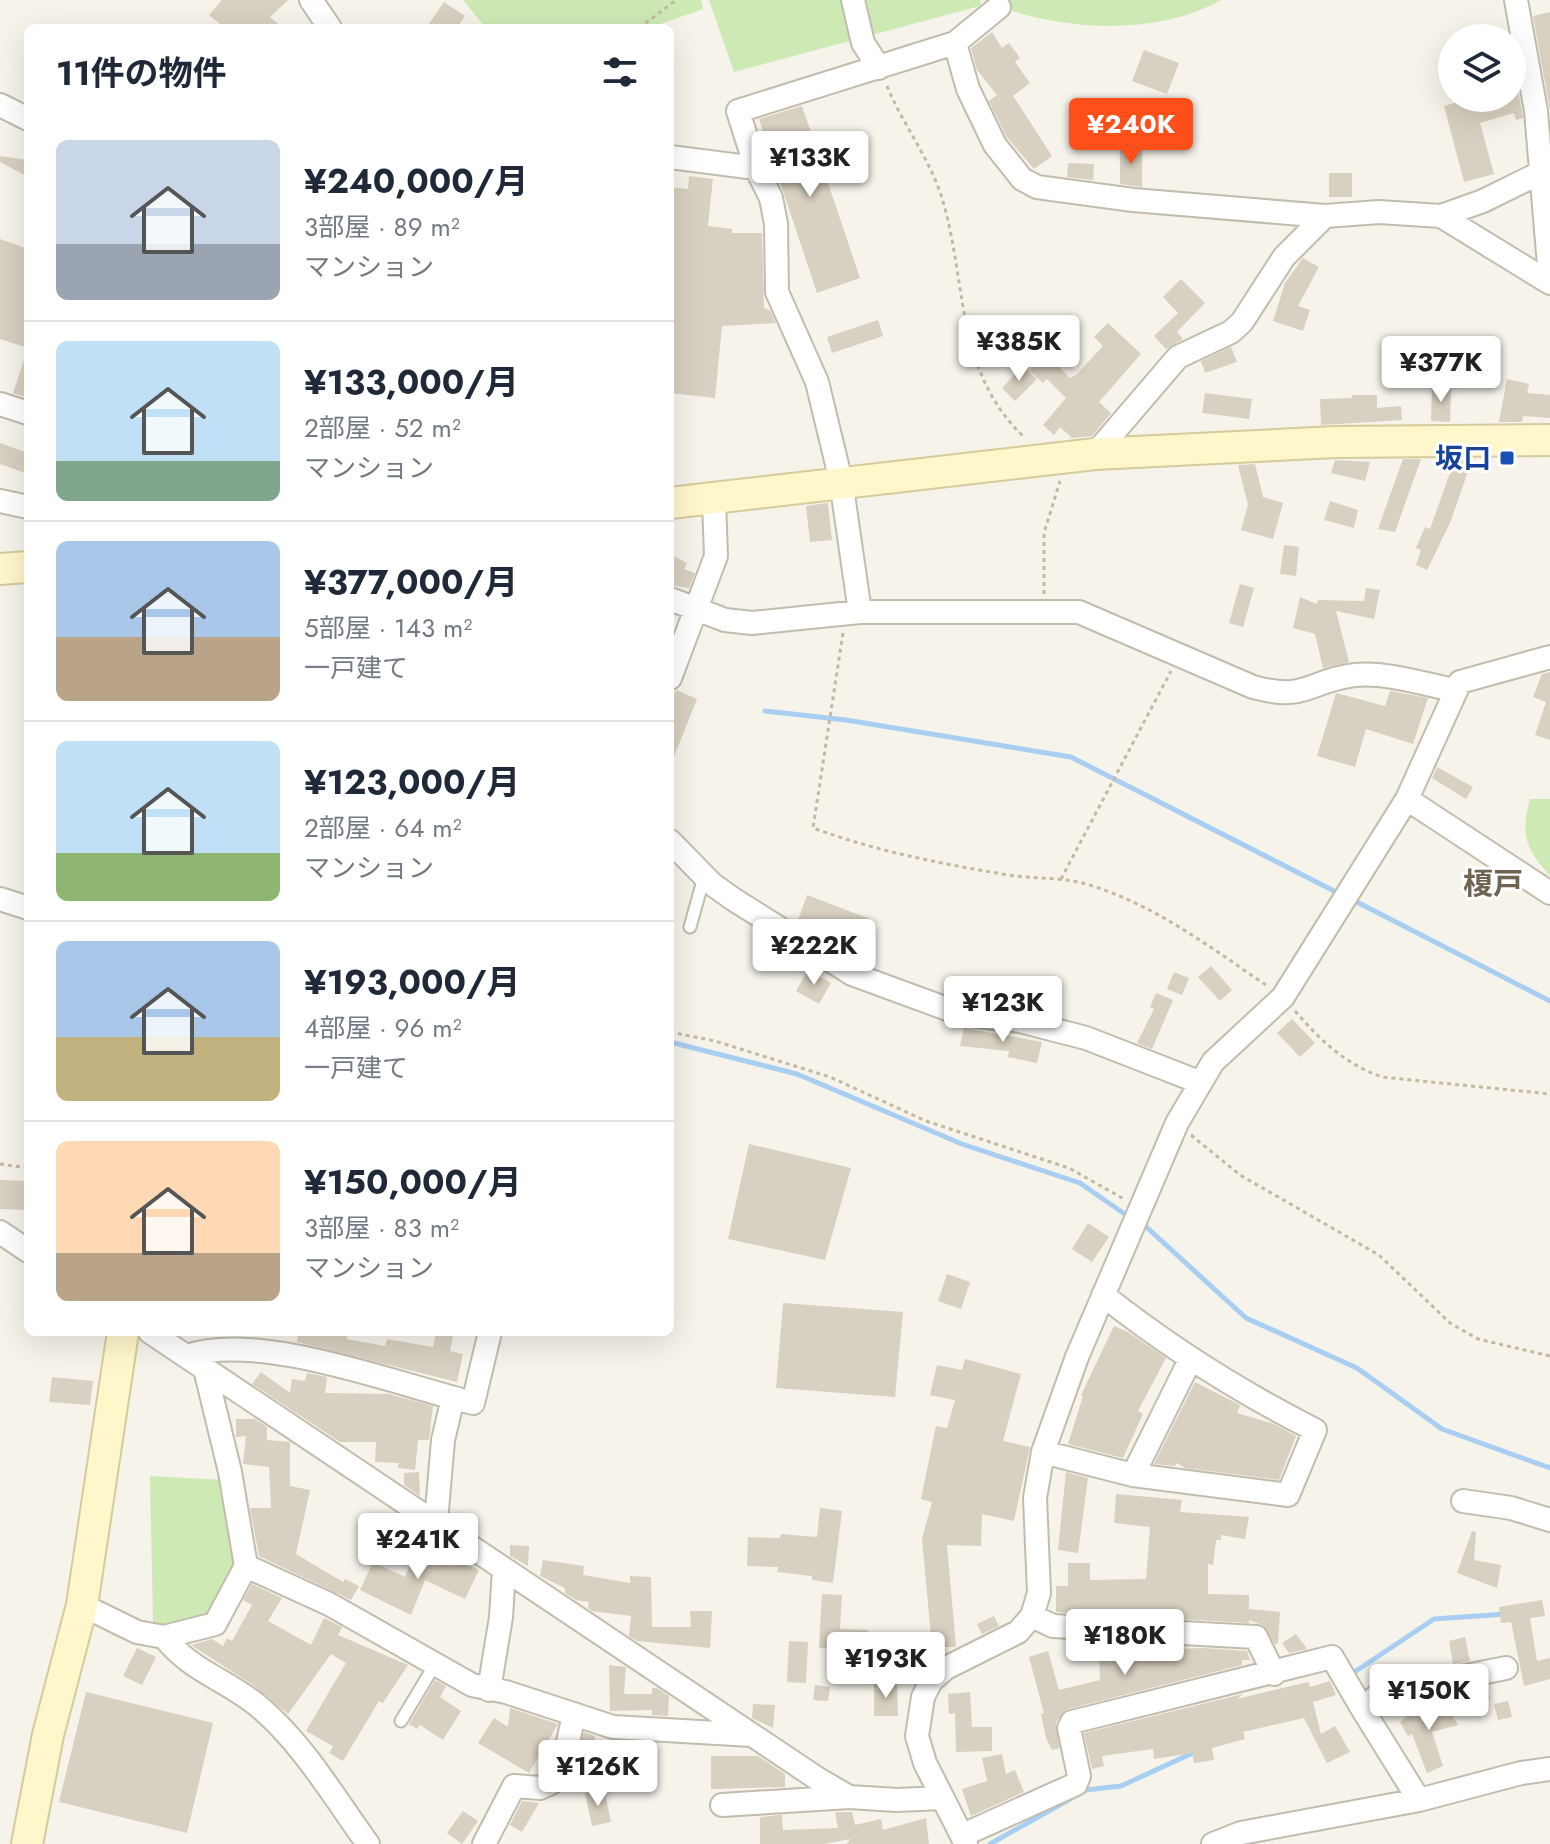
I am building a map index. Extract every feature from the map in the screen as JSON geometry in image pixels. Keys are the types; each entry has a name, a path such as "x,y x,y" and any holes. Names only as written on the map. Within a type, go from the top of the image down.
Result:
{"street":[{"path":"311,0 327,24"},
{"path":"853,0 863,43 879,68"},
{"path":"1516,0 1543,111 1542,172 1550,277"},
{"path":"853,612 841,481 817,382 777,292 776,224 771,198 756,168 738,111 955,43 999,7"},
{"path":"955,43 968,89 995,145 1022,179 1037,187 1133,200 1325,216 1379,212 1441,216 1483,201 1542,172"},
{"path":"1,109 24,118"},
{"path":"674,158 756,168"},
{"path":"1085,455 1178,357 1231,332 1242,322 1284,257 1325,216"},
{"path":"1441,216 1550,283"},
{"path":"0,404 24,412"},
{"path":"674,503 1085,455 1336,442 1550,440"},
{"path":"674,668 716,556 714,500"},
{"path":"0,501 24,506"},
{"path":"0,569 24,567"},
{"path":"674,601 725,620 752,623 853,612 1079,612 1253,687 1275,693 1291,694 1353,675 1376,675 1454,690"},
{"path":"1419,1800 1332,1657 1274,1674 1072,1722 1069,1728 1079,1776 1076,1784 964,1839 942,1798 917,1736 923,1697 931,1681 946,1668 1018,1632 1032,1616 1039,1593 1035,1498 1043,1452 1103,1295 1199,1082 1230,1043 1274,1009 1283,997 1407,799 1454,690 1472,676 1547,662"},
{"path":"1407,799 1550,893"},
{"path":"674,845 733,899 852,974 961,1014 1020,1021 1086,1038 1199,1082"},
{"path":"0,899 24,907"},
{"path":"0,1232 24,1248"},
{"path":"1043,1452 1133,1475 1288,1495 1315,1430 1239,1392 1190,1360 1103,1295"},
{"path":"27,1844 48,1735 82,1605 122,1336"},
{"path":"156,1336 849,1797"},
{"path":"196,1362 221,1348 255,1340 473,1403 489,1336"},
{"path":"1133,1475 1190,1360"},
{"path":"82,1605 137,1632 164,1637 215,1624 246,1566 230,1472 196,1362"},
{"path":"436,1522 443,1440 453,1398"},
{"path":"1463,1501 1511,1508 1550,1520"},
{"path":"246,1566 329,1604 434,1666 489,1690 613,1727 752,1735"},
{"path":"489,1690 501,1617 504,1569"},
{"path":"1032,1616 1053,1626 1256,1637 1274,1674"},
{"path":"164,1637 181,1659 258,1705 289,1736 368,1844"},
{"path":"1363,1710 1380,1693 1506,1668"},
{"path":"484,1844 514,1786 540,1788 551,1783 568,1742 574,1714"},
{"path":"1213,1844 1241,1833 1419,1800 1521,1773 1550,1769"},
{"path":"722,1805 849,1797 942,1798"}],"lane":[{"path":"690,927 705,876"},
{"path":"401,1721 434,1666"}],"path":[{"path":"644,24 676,0"},
{"path":"879,68 942,199 960,302 986,387 1001,413 1042,459"},
{"path":"1046,610 1042,576 1044,533 1056,488 1085,455"},
{"path":"853,612 813,828 907,858 1010,875 1061,879 1106,891 1168,918 1283,997 1321,1039 1359,1069 1382,1077 1550,1094"},
{"path":"1061,879 1179,654"},
{"path":"674,1033 715,1041 830,1077 926,1121 1069,1168 1137,1216"},
{"path":"1188,1132 1240,1175 1379,1255 1450,1323 1478,1339 1550,1356"},
{"path":"0,1164 24,1167"}],"green space":[{"path":"463,0 701,0 703,9 660,24 483,24"},
{"path":"709,0 981,0 980,6 734,72"},
{"path":"984,0 1221,0 1165,20 1103,26 1040,18"},
{"path":"1530,799 1550,799 1550,876 1535,858 1527,841"},
{"path":"150,1476 225,1480 237,1561 212,1619 157,1630 153,1623"}],"building":[{"path":"222,0 288,0 270,17 278,24 220,24 209,15"},
{"path":"444,2 465,16 460,24 429,24"},
{"path":"1550,12 1550,110 1533,16"},
{"path":"992,32 1002,48 1009,43 1020,58 1015,62 1030,83 1013,96 1052,156 1034,169 1006,136 989,101 997,95 977,70 971,48"},
{"path":"1144,50 1179,63 1167,94 1132,81"},
{"path":"802,106 860,278 817,293 759,119"},
{"path":"1446,112 1522,112 1523,118 1516,120 1514,113 1480,123 1494,174 1464,182"},
{"path":"1120,147 1142,147 1142,187 1120,184"},
{"path":"0,156 24,159 24,175 0,162"},
{"path":"1068,163 1094,164 1093,180 1067,177"},
{"path":"1329,173 1352,173 1352,197 1329,197"},
{"path":"689,176 713,179 708,226 732,229 732,233 762,233 764,308 770,310 776,323 722,326 715,398 674,393 674,187 688,189"},
{"path":"0,239 24,248 24,347 0,339"},
{"path":"1303,258 1319,267 1298,306 1310,310 1303,331 1273,321 1285,283"},
{"path":"1181,279 1205,303 1177,332 1183,339 1166,349 1154,336 1178,313 1163,297"},
{"path":"878,320 883,336 832,353 827,337"},
{"path":"1108,323 1141,354 1099,402 1111,413 1092,436 1072,438 1060,427 1054,435 1043,425 1066,398 1047,379 1043,383 1030,371 1046,354 1070,378 1076,375 1103,346 1094,337"},
{"path":"1231,347 1237,362 1205,373 1201,361"},
{"path":"24,360 24,397 13,393"},
{"path":"1023,366 1037,379 1015,401 1002,388"},
{"path":"1507,379 1529,384 1527,393 1550,395 1550,418 1523,416 1522,422 1499,422"},
{"path":"1432,387 1451,387 1450,422 1431,421"},
{"path":"1205,393 1252,399 1249,419 1202,413"},
{"path":"1352,395 1377,395 1377,408 1401,406 1402,420 1321,425 1320,399 1352,398"},
{"path":"0,443 24,452 24,473 0,464"},
{"path":"1403,459 1421,459 1395,532 1378,529"},
{"path":"1455,459 1472,460 1450,523 1427,570 1416,565 1421,550 1416,548 1425,527 1430,529"},
{"path":"1335,460 1370,462 1365,481 1331,473"},
{"path":"1255,464 1263,497 1283,503 1273,539 1241,530 1248,505 1238,465"},
{"path":"1330,501 1358,510 1354,528 1324,520"},
{"path":"828,503 832,540 810,542 806,506"},
{"path":"1284,545 1299,547 1296,576 1280,574"},
{"path":"674,556 687,563 684,569 695,573 689,588 674,586"},
{"path":"1240,584 1254,588 1243,627 1229,623"},
{"path":"1366,588 1380,590 1374,619 1336,611 1349,662 1323,668 1315,634 1293,628 1300,597 1317,604 1318,600 1364,601"},
{"path":"1550,672 1550,740 1535,735 1546,702 1533,697 1542,674"},
{"path":"676,690 697,699 674,756"},
{"path":"1390,691 1428,698 1413,744 1366,729 1355,767 1317,756 1336,693 1385,706"},
{"path":"1437,767 1473,787 1466,799 1432,778"},
{"path":"807,895 870,919 852,956 797,923"},
{"path":"1211,966 1232,990 1220,1001 1198,977"},
{"path":"808,970 831,983 819,1004 796,991"},
{"path":"1174,972 1189,978 1182,995 1167,989"},
{"path":"1156,993 1173,1000 1152,1049 1137,1043 1154,1009 1150,1007"},
{"path":"1292,1019 1315,1043 1300,1057 1277,1033"},
{"path":"964,1028 1042,1042 1037,1063 1008,1057 1009,1051 960,1046"},
{"path":"749,1144 851,1168 825,1260 728,1239"},
{"path":"0,1180 24,1181 24,1210 0,1209"},
{"path":"1088,1223 1109,1237 1092,1262 1072,1249"},
{"path":"947,1274 970,1282 961,1309 938,1301"},
{"path":"783,1303 903,1312 895,1397 776,1388"},
{"path":"1114,1326 1166,1358 1138,1411 1143,1414 1123,1458 1068,1444 1081,1395"},
{"path":"298,1336 347,1336 347,1339 385,1346 387,1339 433,1347 435,1336 453,1336 450,1351 463,1354 457,1382 297,1342"},
{"path":"965,1359 1021,1374 1003,1441 1030,1447 1014,1521 982,1514 981,1546 947,1545 956,1647 932,1647 922,1539 932,1502 921,1499 936,1426 947,1428 955,1400 930,1395 937,1365 962,1370"},
{"path":"261,1372 290,1393 292,1379 305,1381 307,1373 327,1377 325,1393 389,1394 433,1406 429,1440 418,1440 415,1470 398,1468 399,1463 375,1462 376,1442 340,1442 252,1384"},
{"path":"52,1377 93,1381 90,1405 49,1402"},
{"path":"1195,1382 1240,1405 1237,1413 1274,1424 1296,1436 1279,1480 1185,1468 1177,1463 1175,1466 1154,1464"},
{"path":"236,1419 255,1419 267,1427 267,1440 290,1442 290,1486 310,1490 296,1554 343,1582 345,1579 359,1586 351,1600 259,1556 250,1508 271,1508 269,1467 243,1464 246,1436 236,1437"},
{"path":"419,1472 420,1496 404,1485 404,1473"},
{"path":"1066,1472 1088,1478 1078,1553 1058,1550"},
{"path":"1116,1494 1182,1500 1180,1512 1249,1517 1245,1539 1221,1535 1221,1540 1216,1540 1213,1565 1208,1564 1208,1594 1249,1595 1249,1609 1280,1612 1278,1643 1275,1645 1264,1626 1249,1620 1249,1623 1056,1612 1056,1586 1068,1586 1068,1563 1090,1563 1090,1580 1146,1579 1150,1527 1114,1523"},
{"path":"820,1508 842,1511 833,1583 812,1580 812,1576 777,1572 778,1567 747,1566 748,1537 780,1538 781,1534 817,1537"},
{"path":"1472,1531 1476,1532 1474,1560 1501,1565 1497,1588 1457,1573"},
{"path":"510,1545 529,1546 528,1566 510,1556"},
{"path":"417,1549 455,1566 457,1560 479,1570 465,1599 425,1580 411,1615 360,1590 373,1562 405,1577"},
{"path":"543,1560 584,1566 583,1575 630,1583 630,1576 651,1577 652,1627 691,1627 690,1611 712,1611 710,1648 637,1641 629,1636 631,1616 592,1611 588,1608 589,1602 576,1600 565,1593 565,1588 540,1576"},
{"path":"252,1584 282,1598 268,1621 311,1645 324,1618 342,1627 338,1635 408,1665 383,1703 379,1701 343,1761 329,1753 333,1746 306,1731 346,1663 331,1654 288,1714 253,1685 191,1645 212,1639 223,1646 227,1638 232,1641 252,1605 243,1600"},
{"path":"822,1594 842,1595 840,1629 868,1630 868,1650 819,1648"},
{"path":"1542,1600 1545,1616 1530,1618 1537,1661 1550,1658 1550,1679 1524,1686 1511,1622 1501,1623 1499,1607"},
{"path":"994,1616 999,1626 982,1634 977,1624"},
{"path":"1296,1634 1307,1649 1289,1653 1282,1643"},
{"path":"1465,1637 1470,1661 1453,1664 1449,1641"},
{"path":"789,1641 808,1642 806,1683 787,1682"},
{"path":"137,1648 156,1657 142,1685 123,1676"},
{"path":"1204,1648 1247,1651 1250,1660 1242,1660 1242,1665 1068,1709 1056,1722 1059,1748 1052,1750 1046,1738 1041,1714 1044,1713 1029,1657 1048,1651 1059,1690 1100,1680 1099,1651"},
{"path":"609,1665 626,1667 624,1694 652,1694 652,1688 657,1688 669,1696 668,1716 652,1715 652,1710 610,1711"},
{"path":"435,1680 446,1686 440,1697 461,1711 443,1740 420,1725 417,1729 409,1724"},
{"path":"1330,1681 1336,1695 1313,1702 1321,1734 1335,1726 1350,1752 1327,1763 1304,1718 1243,1732 1245,1739 1212,1748 1214,1760 1194,1763 1192,1753 1154,1759 1153,1749 1102,1756 1104,1766 1092,1769 1084,1733 1243,1694 1237,1699 1308,1682 1310,1687"},
{"path":"874,1683 897,1683 898,1716 874,1716"},
{"path":"815,1685 830,1687 828,1701 813,1700"},
{"path":"1488,1686 1490,1699 1461,1707 1458,1692"},
{"path":"86,1692 213,1723 187,1833 59,1802"},
{"path":"970,1692 972,1727 992,1727 992,1751 956,1752 955,1713 949,1714 948,1694"},
{"path":"1439,1695 1458,1725 1432,1732 1443,1766 1427,1773 1412,1734 1408,1736 1400,1722 1408,1715 1432,1714 1431,1697"},
{"path":"1508,1701 1512,1717 1498,1720 1494,1704"},
{"path":"753,1704 775,1705 773,1728 752,1718"},
{"path":"510,1708 558,1724 529,1773 478,1743 494,1718 508,1727"},
{"path":"584,1732 595,1736 590,1784 568,1781"},
{"path":"1002,1754 1006,1774 1015,1770 1024,1792 971,1816 962,1789 987,1781 982,1758"},
{"path":"711,1756 758,1756 785,1774 785,1787 711,1789"},
{"path":"604,1789 611,1822 592,1826 585,1793"},
{"path":"522,1801 539,1803 522,1832 510,1825"},
{"path":"463,1811 478,1821 462,1844 447,1833"},
{"path":"835,1812 852,1812 855,1825 881,1819 883,1830 926,1818 929,1844 847,1844 850,1839 824,1844 760,1844 760,1817 782,1815 783,1830 838,1828"}],"waterway":[{"path":"765,711 846,720 1071,757 1340,894"},
{"path":"1353,900 1550,1001"},
{"path":"674,1043 797,1074 962,1144 1080,1183 1129,1217"},
{"path":"1142,1223 1246,1318 1357,1368 1442,1429 1550,1468"},
{"path":"1350,1675 1434,1619 1506,1614"},
{"path":"990,1844 1086,1790 1121,1786 1195,1752"}],"place":[{"name":"坂口","path":"1507,458"}],"district":[{"name":"榎戸","path":"1493,884"}]}
